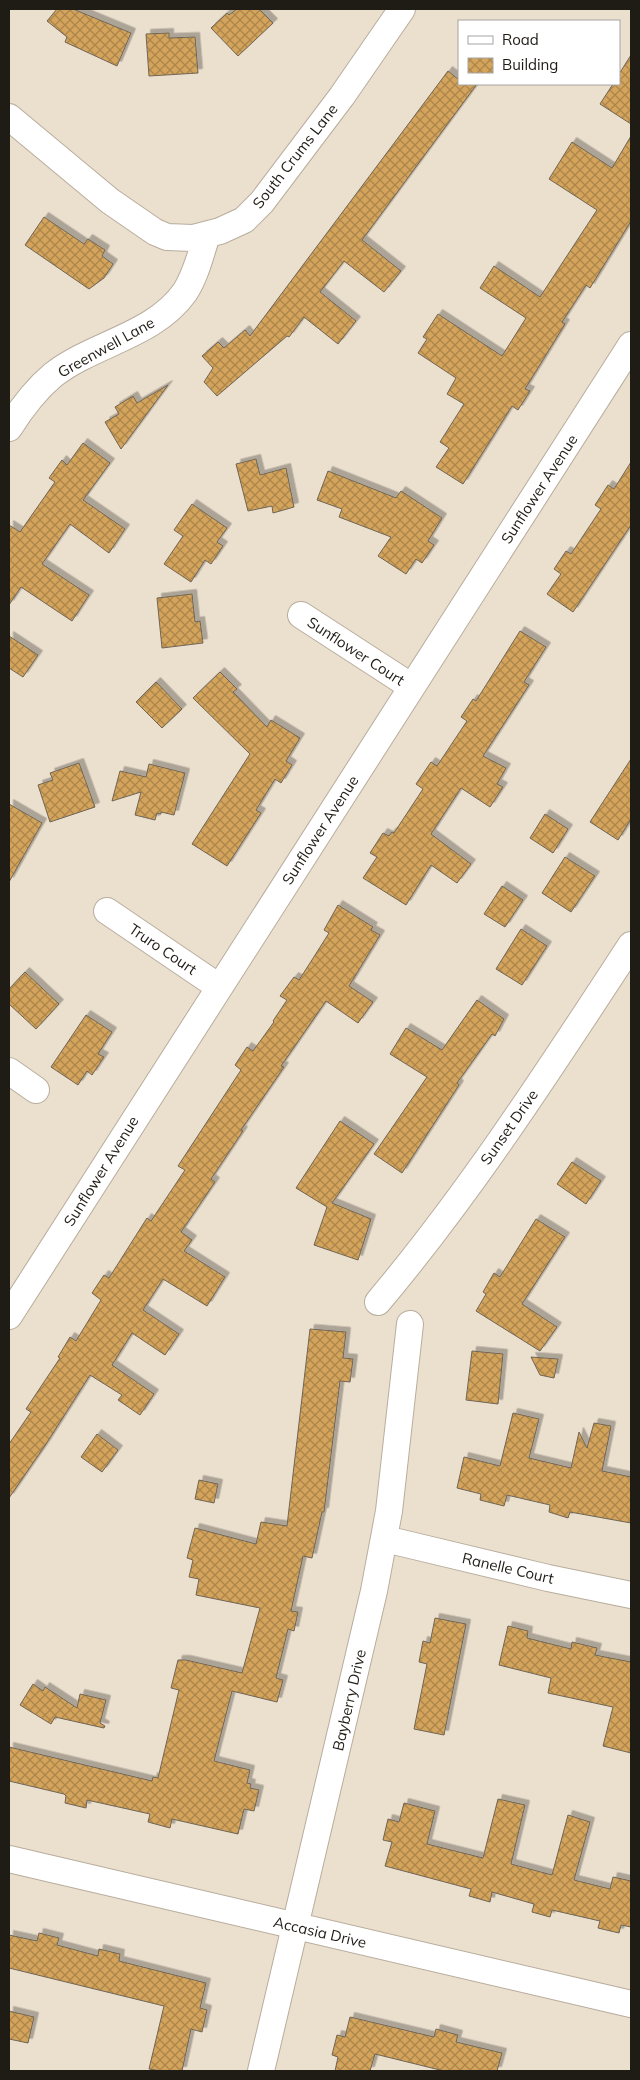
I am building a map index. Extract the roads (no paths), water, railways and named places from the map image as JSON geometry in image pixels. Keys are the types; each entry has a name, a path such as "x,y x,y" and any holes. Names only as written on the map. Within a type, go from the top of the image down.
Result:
{"street":[{"name":"South Crums Lane","path":"9,117 70,169 144,226 167,237 193,238 220,232 244,220 262,202 327,117 402,9"},
{"name":"Greenwell Lane","path":"9,428 35,393 54,375 84,356 136,332 161,316 184,293 190,283 207,235"},
{"name":"Sunflower Avenue","path":"9,1316 631,345"},
{"name":"Sunflower Court","path":"301,615 412,687"},
{"name":"Truro Court","path":"107,911 219,987"},
{"name":"Sunset Drive","path":"378,1302 406,1269 477,1172 555,1061 631,945"},
{"path":"9,1071 36,1090"},
{"name":"Bayberry Drive","path":"261,2071 385,1539 410,1324"},
{"name":"Ranelle Court","path":"385,1539 548,1578 631,1595"},
{"name":"Accasia Drive","path":"9,1859 631,2004"}]}
